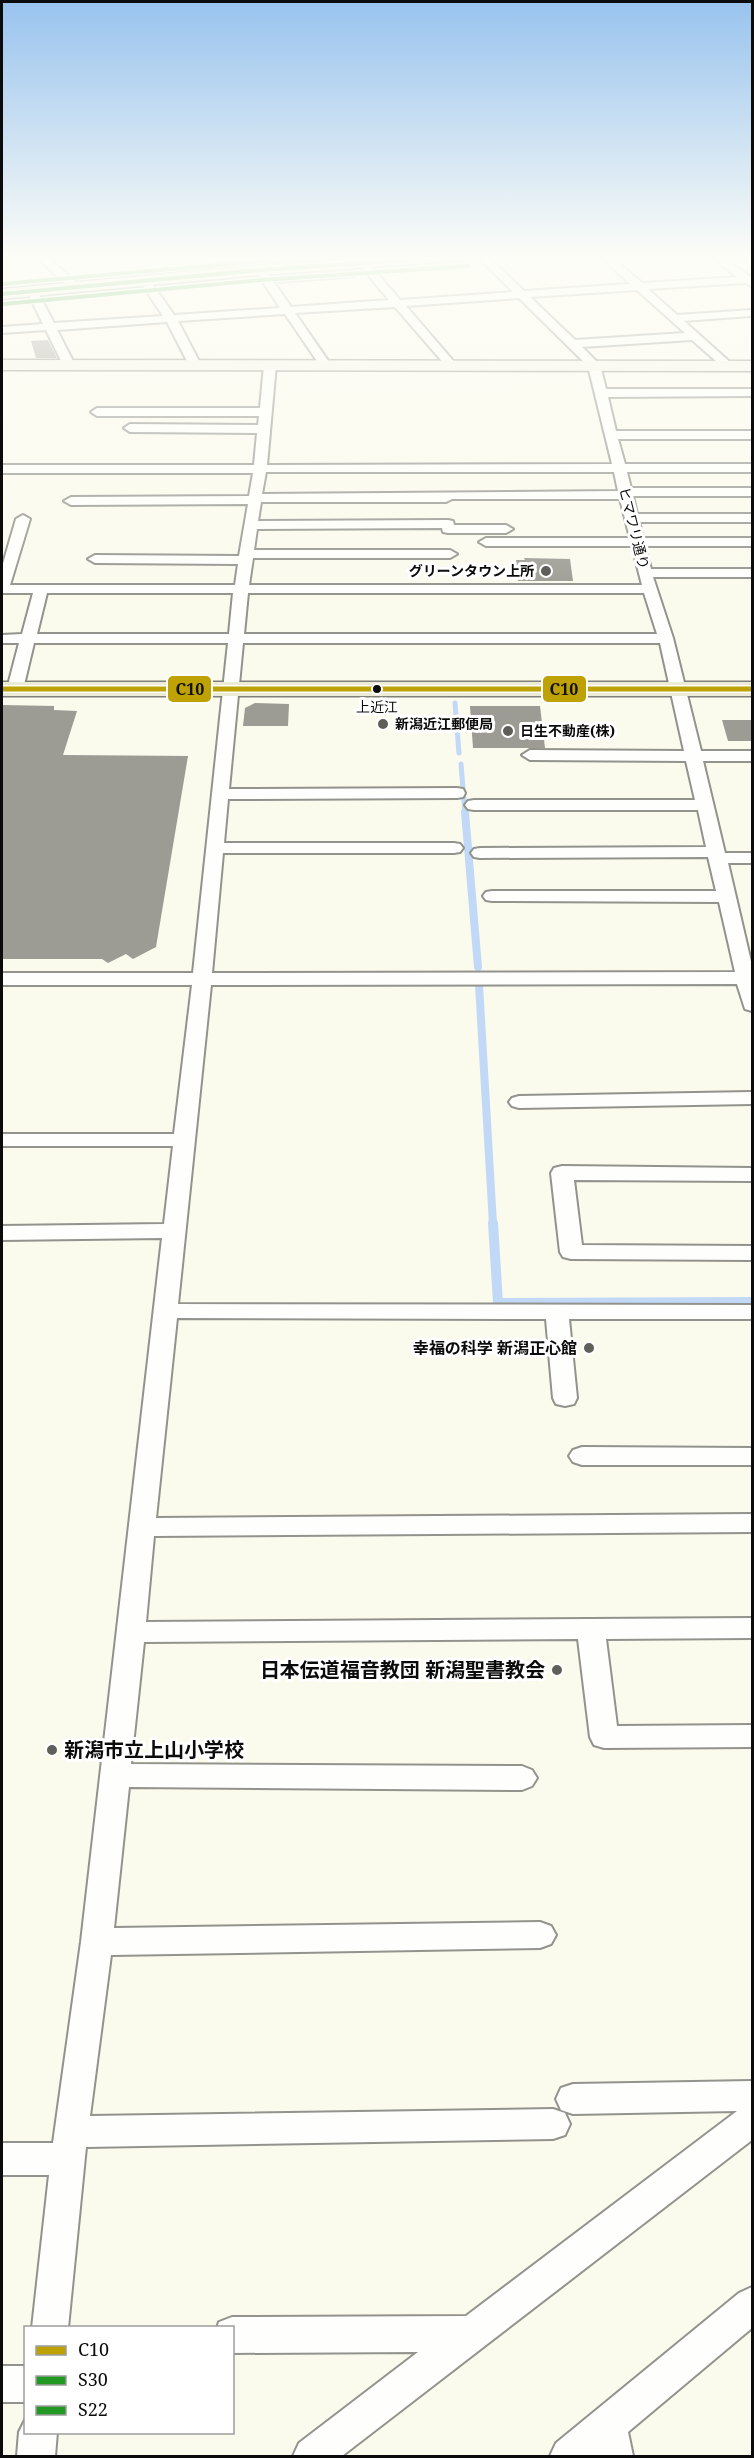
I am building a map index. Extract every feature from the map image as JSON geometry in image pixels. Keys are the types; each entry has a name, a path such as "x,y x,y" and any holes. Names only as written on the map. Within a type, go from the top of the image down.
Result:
{"main road":[{"path":"8,689 753,689"}],"street":[{"path":"50,2326 70,2145 97,1942 202,978 241,589 260,468 269,371"},
{"name":"ヒマワリ通り","path":"595,371 611,435 622,453 620,468 631,529 666,638 715,855 749,978 753,1005"},
{"path":"601,393 753,392"},
{"path":"97,412 265,412"},
{"path":"130,428 264,429"},
{"path":"611,435 753,435"},
{"path":"2,469 753,468"},
{"path":"71,501 753,492"},
{"path":"486,542 753,518"},
{"path":"23,519 2,588 650,589"},
{"path":"252,525 599,528"},
{"path":"631,529 753,542"},
{"path":"95,560 450,554"},
{"path":"645,573 753,573"},
{"path":"8,689 28,639 41,589"},
{"path":"2,639 666,638"},
{"path":"530,755 753,756"},
{"path":"220,794 456,794"},
{"path":"474,805 704,804"},
{"path":"215,848 454,848"},
{"path":"480,853 715,855 753,858"},
{"path":"492,896 725,897"},
{"path":"2,979 749,978"},
{"path":"519,1102 753,1098"},
{"path":"2,1140 184,1140"},
{"path":"753,1174 562,1173 572,1252 753,1253"},
{"path":"2,1233 175,1231"},
{"path":"166,1311 753,1312"},
{"path":"557,1312 565,1398"},
{"path":"582,1456 753,1456"},
{"path":"142,1527 753,1523"},
{"path":"131,1632 753,1628"},
{"path":"591,1629 604,1737 753,1736"},
{"path":"115,1775 522,1778"},
{"path":"97,1942 540,1935"},
{"path":"2,2159 70,2145 753,2096"},
{"path":"312,2457 753,2120"},
{"path":"568,2457 611,2440 753,2305"},
{"path":"234,2335 472,2334"},
{"path":"2,2384 24,2384"},
{"path":"36,2457 38,2434"}],"building":[{"name":"グリーンタウン上所","path":"524,558 570,559 573,581 518,581 516,560 525,560"},
{"path":"255,703 289,704 288,726 243,726 245,708"},
{"path":"2,705 54,706 54,710 77,711 63,755 188,756 156,947 133,959 126,954 108,963 102,959 2,959"},
{"name":"日生不動産(株)","path":"470,706 540,706 545,748 473,748"},
{"path":"722,720 753,720 753,741 728,741"}],"waterway":[{"path":"455,703 459,753"},
{"path":"461,764 465,813"},
{"path":"465,812 478,967"},
{"path":"479,985 493,1224"},
{"path":"493,1223 498,1303 752,1302"}],"transit line":[{"name":"C10","path":"2,689 752,689"}],"place":[{"name":"グリーンタウン上所","path":"546,571"},
{"name":"上近江","path":"377,689"},
{"name":"新潟近江郵便局","path":"383,724"},
{"name":"日生不動産(株)","path":"508,731"},
{"name":"幸福の科学 新潟正心館","path":"589,1348"},
{"name":"日本伝道福音教団 新潟聖書教会","path":"557,1670"},
{"name":"新潟市立上山小学校","path":"52,1750"}]}
